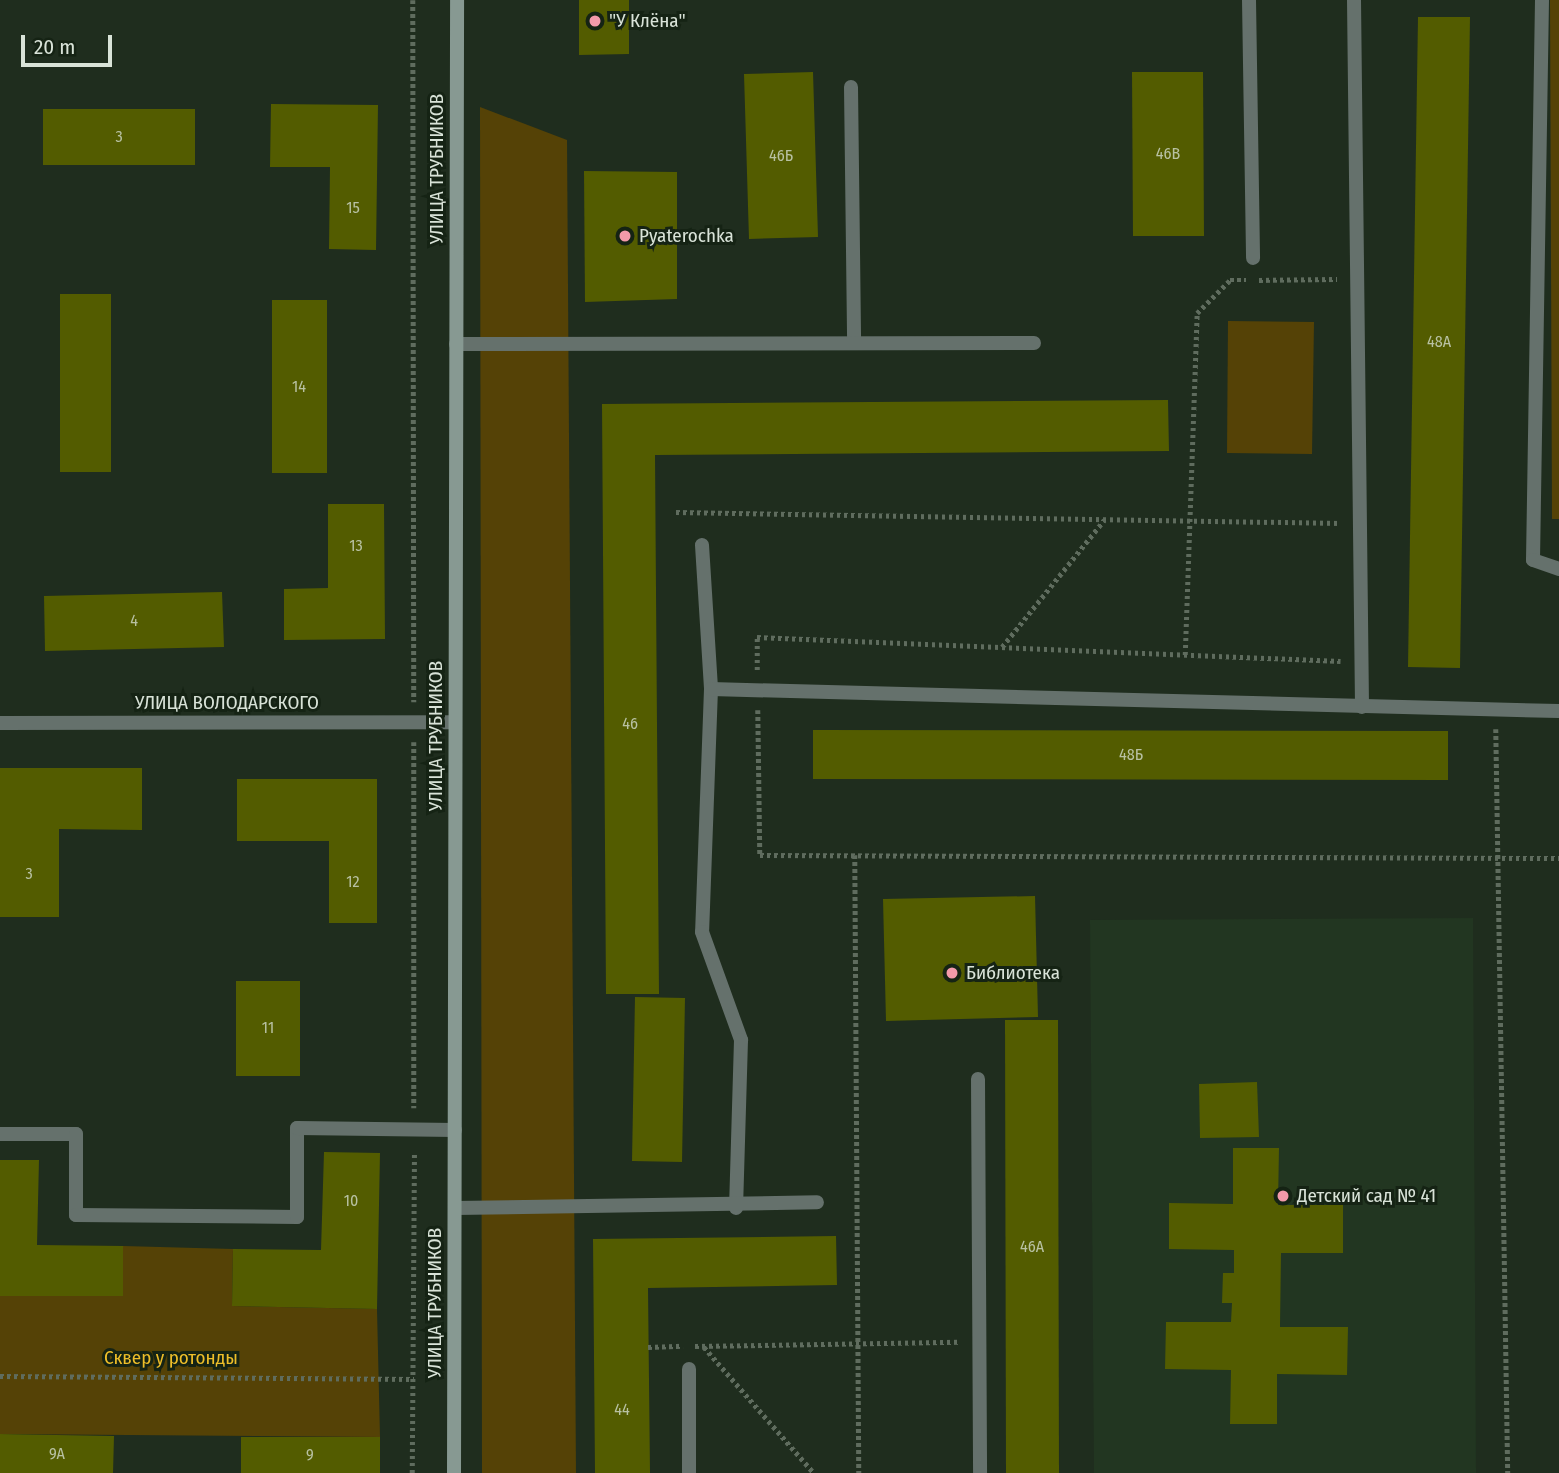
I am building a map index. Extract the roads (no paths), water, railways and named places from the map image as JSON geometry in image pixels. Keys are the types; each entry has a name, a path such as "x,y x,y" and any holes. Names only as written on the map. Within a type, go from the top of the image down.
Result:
{"street":[{"name":"УЛИЦА ТРУБНИКОВ","path":"454,1473 457,0"},
{"path":"1249,0 1253,258"},
{"path":"1354,0 1362,707"},
{"path":"1542,0 1533,560 1559,569"},
{"path":"851,88 854,343"},
{"path":"456,344 1034,343"},
{"path":"702,545 711,689 702,932 741,1040 736,1208"},
{"path":"711,689 1559,711"},
{"name":"УЛИЦА ВОЛОДАРСКОГО","path":"0,723 455,722"},
{"path":"978,1079 980,1473"},
{"path":"0,1134 76,1134 76,1215 297,1217 297,1128 455,1130"},
{"path":"455,1208 736,1208 817,1202"},
{"path":"688,1473 689,1370"}],"place":[{"name":"\"У Клёна\"","path":"595,21"},
{"name":"Pyaterochka","path":"625,236"},
{"name":"Библиотека","path":"952,973"},
{"name":"Детский сад № 41","path":"1283,1196"}],"park label":[{"name":"Сквер у ротонды","path":"171,1358"}]}
